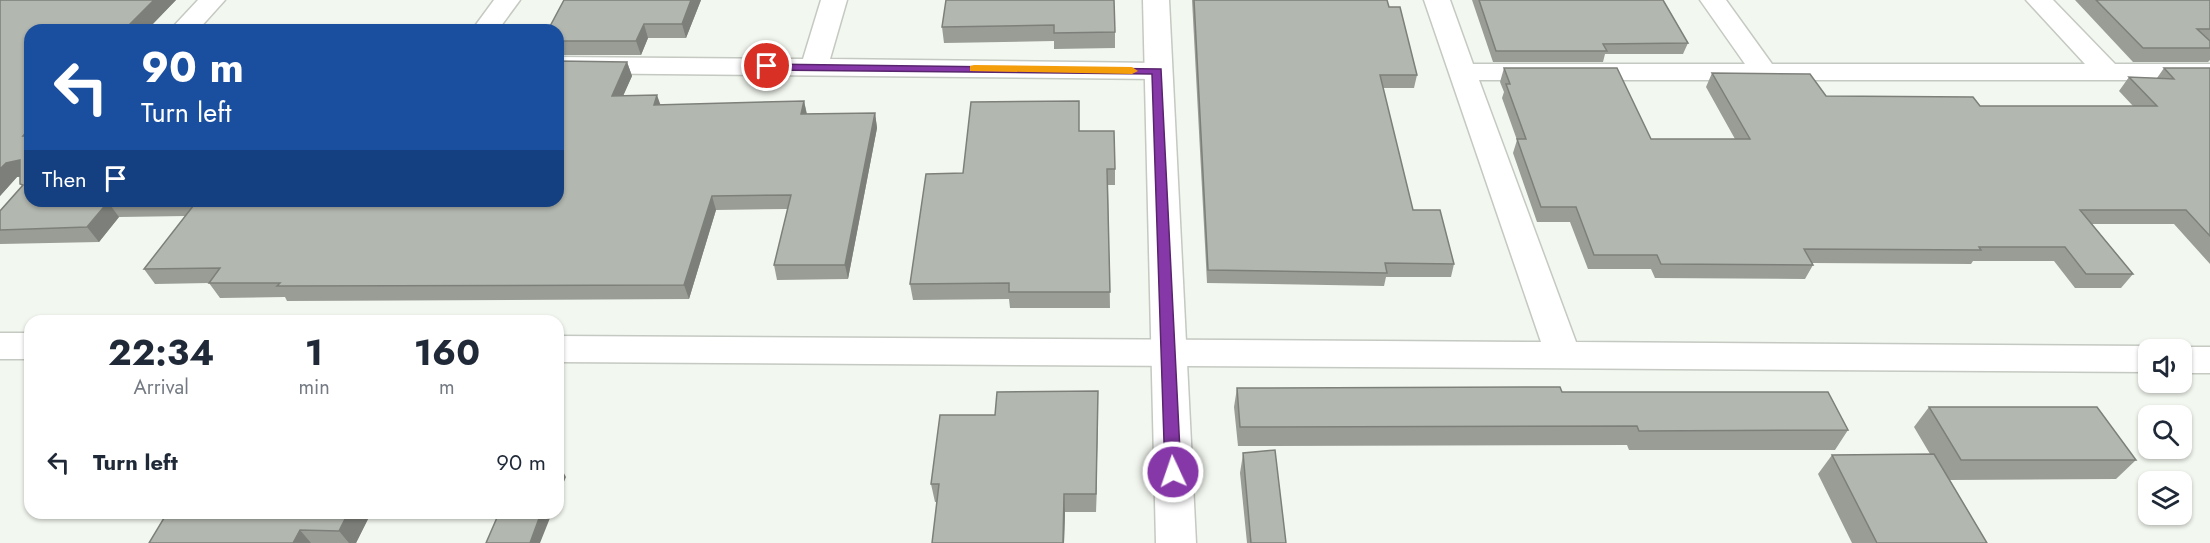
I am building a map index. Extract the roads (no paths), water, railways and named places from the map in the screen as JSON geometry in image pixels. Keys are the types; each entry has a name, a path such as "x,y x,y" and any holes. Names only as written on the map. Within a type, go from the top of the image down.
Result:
{"street":[{"path":"189,24 212,0"},
{"path":"489,24 507,0"},
{"path":"814,67 834,0"},
{"path":"1156,0 1167,352 1176,543"},
{"path":"1437,0 1563,355"},
{"path":"1713,0 1765,73"},
{"path":"2039,0 2109,72"},
{"path":"564,65 1157,71"},
{"path":"1461,72 2210,72"},
{"path":"0,346 24,346"},
{"path":"564,349 2138,359"},
{"path":"2192,360 2210,360"}]}
